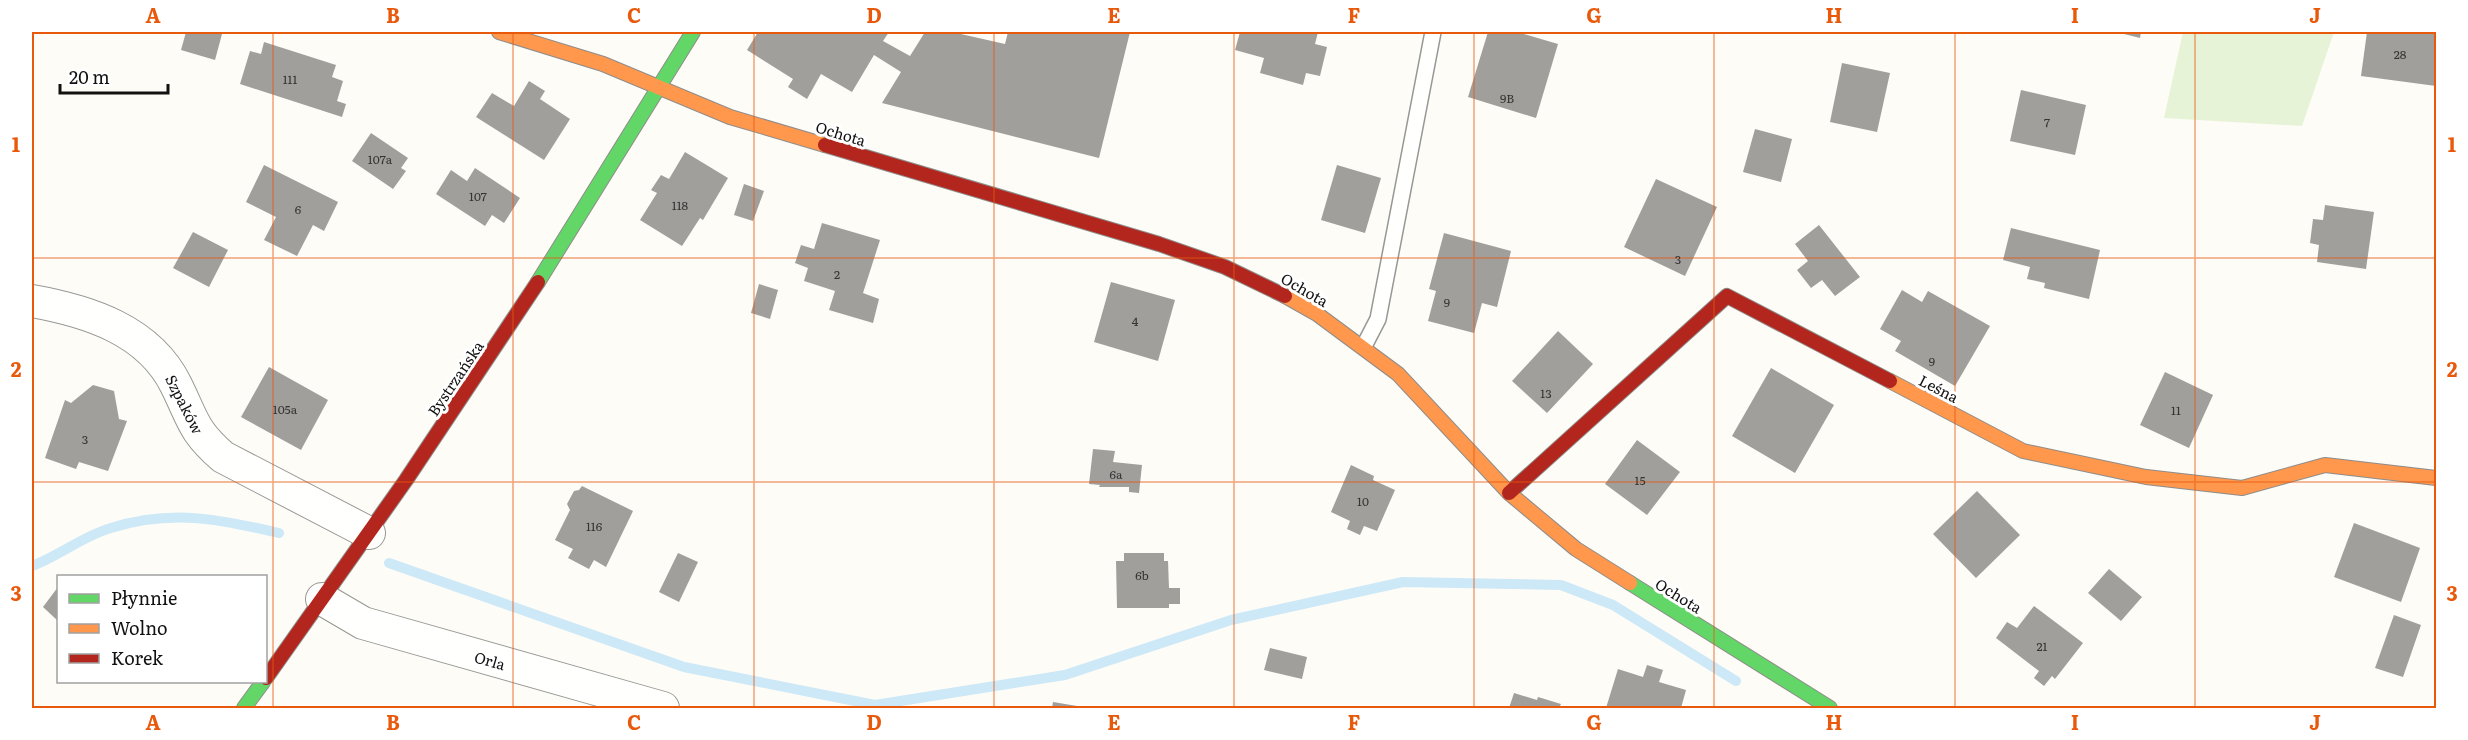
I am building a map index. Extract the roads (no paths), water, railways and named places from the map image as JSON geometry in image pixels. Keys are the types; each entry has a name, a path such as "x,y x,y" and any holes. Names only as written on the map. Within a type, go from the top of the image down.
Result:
{"street":[{"name":"Ochota","path":"499,32 603,64 730,117 1159,244 1225,267 1268,286 1317,314 1364,346 1398,374 1509,493 1576,549 1830,708"},
{"name":"Bystrzańska","path":"267,676 369,533 518,314 693,32"},
{"name":"Leśna","path":"1509,493 1726,296 2023,451 2146,477 2242,488 2325,465 2436,478"},
{"name":"Szpaków","path":"32,301 90,314 149,347 165,365 190,420 204,441 222,457 369,533"},
{"name":"Orla","path":"322,599 363,623 663,708"},
{"name":"Bystrzańska","path":"244,708 262,683"}],"lane":[{"path":"1364,346 1378,320 1433,32"}],"waterway":[{"path":"32,566 111,528 154,519 215,520 279,533"},
{"path":"389,563 684,667 875,705 1065,675 1231,620 1403,582 1561,585 1613,605 1736,681"}]}
